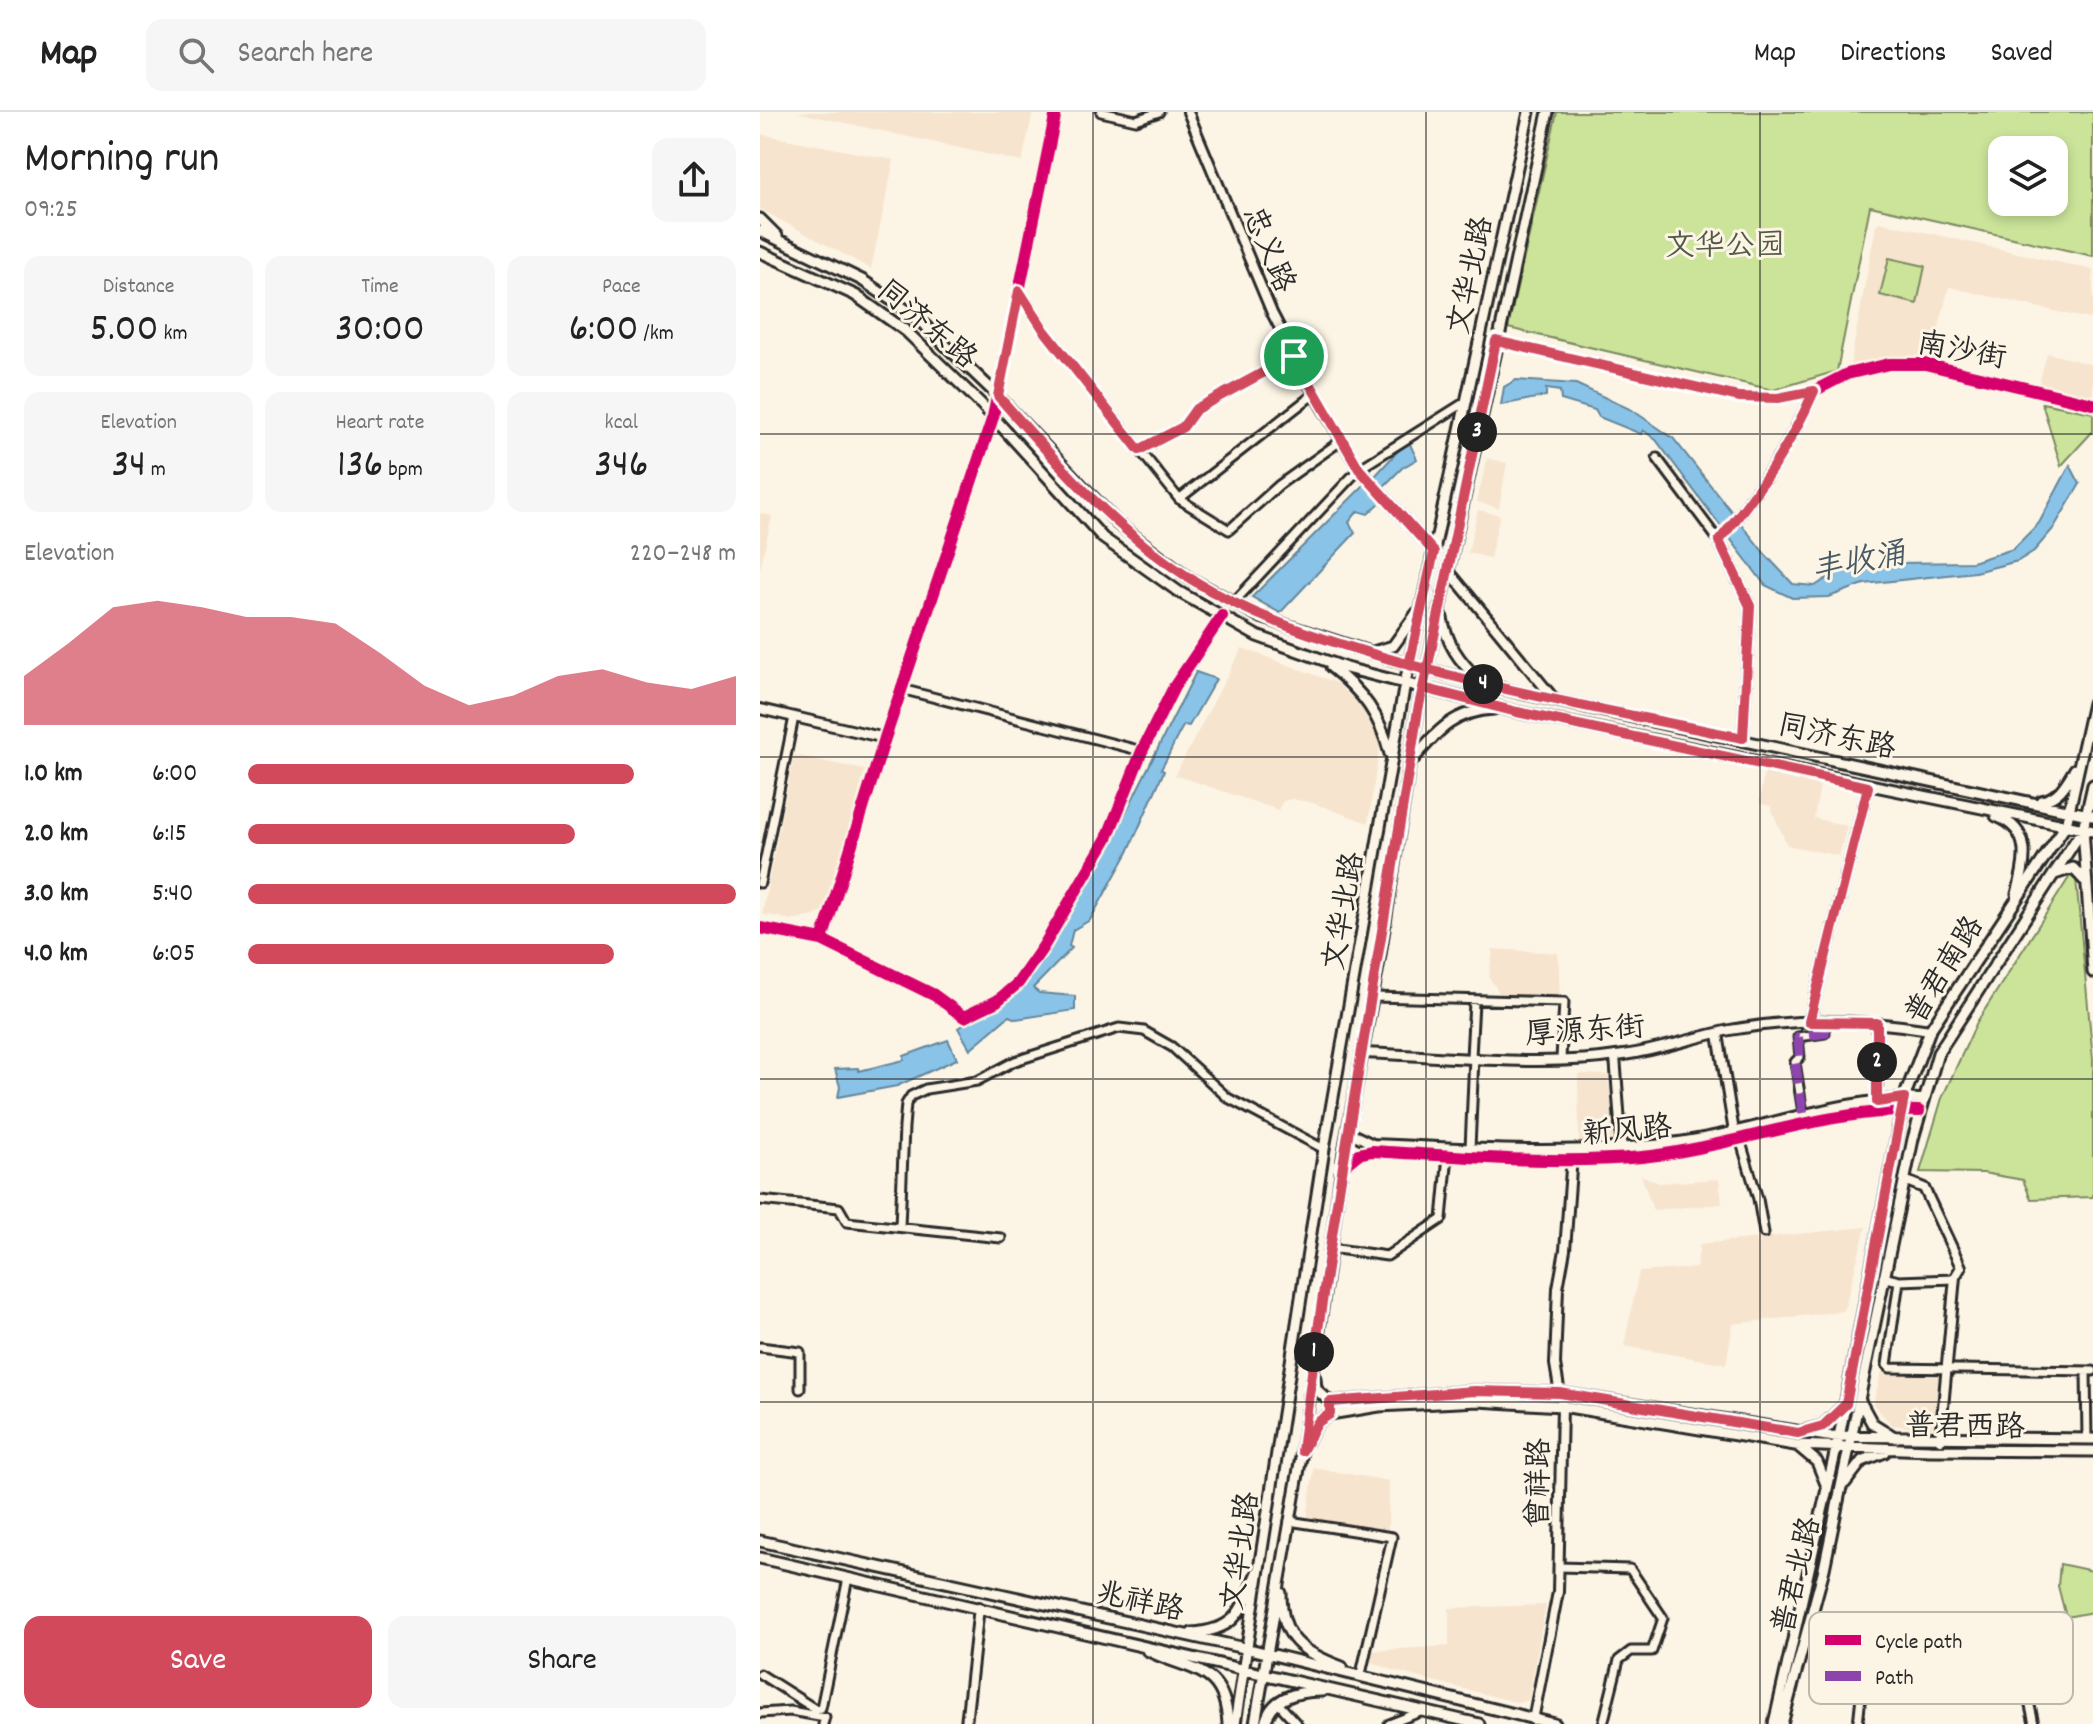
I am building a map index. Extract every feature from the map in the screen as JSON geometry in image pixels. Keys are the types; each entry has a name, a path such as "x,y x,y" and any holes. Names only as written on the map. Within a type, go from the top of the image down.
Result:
{"main road":[{"name":"文华北路","path":"1235,1724 1324,1149 1405,683 1529,112"},
{"name":"文华北路","path":"1255,1724 1302,1451 1342,1167 1423,688 1548,112"},
{"path":"760,219 779,238"},
{"name":"同济东路","path":"760,231 862,280 915,316 998,396 1118,524 1189,578 1261,617 1409,665 1483,684 2090,815"},
{"name":"同济东路","path":"763,254 855,295 906,331 993,417 1103,538 1179,592 1257,636 1322,659 1503,708 1868,787 2088,830"},
{"path":"1370,653 1393,646 1404,635 1423,603"},
{"path":"1440,607 1446,639 1459,661 1483,684"},
{"path":"1322,659 1353,684 1372,706 1384,728 1392,761"},
{"path":"2066,825 2093,703"},
{"path":"1410,763 1442,727 1470,710 1503,708"},
{"path":"2035,803 2050,800 2063,790 2080,759"},
{"path":"2093,785 2086,884 2093,972"},
{"path":"1974,808 2002,818 2018,829 2025,858 2014,903"},
{"name":"普君南路","path":"1838,1442 1904,1098 1930,1030 2066,825"},
{"name":"普君南路","path":"1851,1442 1919,1111 1938,1053 2050,878 2088,830"},
{"path":"2086,884 2093,859"},
{"path":"2050,878 2062,869 2073,868 2086,884"},
{"path":"1313,1363 1316,1389 1330,1402 1330,1414"},
{"path":"1330,1402 1474,1391 1560,1393 1838,1442"},
{"path":"1839,1493 1862,1461 1898,1444 1872,1423 1860,1400"},
{"path":"1302,1451 1318,1422 1330,1414 1379,1406 1478,1401 1562,1406 1795,1445 1838,1442"},
{"path":"1798,1433 1823,1426 1846,1404"},
{"name":"普君西路","path":"1898,1444 1940,1440 2090,1439"},
{"name":"普君西路","path":"1838,1442 2093,1451"},
{"name":"普君北路","path":"1774,1721 1838,1442"},
{"name":"普君北路","path":"1812,1612 1851,1442"},
{"path":"1795,1445 1818,1463 1827,1487"},
{"name":"兆祥路","path":"760,1541 1249,1649 1555,1724"},
{"name":"兆祥路","path":"760,1558 1479,1724"},
{"path":"1180,1634 1214,1631 1232,1622 1241,1612 1262,1560"},
{"path":"1280,1567 1281,1613 1288,1633 1304,1650 1366,1677"},
{"name":"普君北路","path":"1782,1724 1809,1624"},
{"path":"1134,1643 1163,1658 1207,1673 1219,1687 1228,1708 1228,1724"},
{"path":"1265,1724 1277,1702 1307,1692 1350,1693"}],"street":[{"path":"822,940 901,689 993,417 1056,112"},
{"path":"1101,112 1135,116 1159,112"},
{"name":"忠义路","path":"1188,112 1272,313 1314,394 1361,471 1434,552"},
{"path":"1019,291 1044,330 1179,499 1229,530 1279,485 1342,440"},
{"name":"南沙街","path":"1496,341 1739,397 1778,398 1814,391 1847,374 1889,364 1925,364 2093,404"},
{"path":"1139,450 1183,427 1196,409 1294,356"},
{"path":"1719,541 1745,511 1793,439 1814,391"},
{"path":"1179,499 1314,394"},
{"path":"1233,603 1361,471 1467,401"},
{"path":"1657,458 1719,541 1750,606 1743,738"},
{"path":"1448,570 1555,700"},
{"path":"760,928 822,940 934,995 964,1017 997,1001 1018,983 1081,883 1107,838 1142,751 1174,687 1222,616"},
{"path":"901,689 1142,751"},
{"path":"760,709 885,738"},
{"path":"760,883 794,717"},
{"path":"1809,1022 1868,787"},
{"path":"1373,997 1564,1002 1561,1059"},
{"path":"1470,1148 1474,1002"},
{"name":"厚源东街","path":"1362,1053 1561,1059 1615,1056 1718,1034 1809,1022 1877,1023 1930,1030"},
{"path":"1803,1113 1795,1062 1800,1057 1798,1037 1825,1033 1824,1022"},
{"path":"1877,1023 1877,1102"},
{"path":"900,1227 904,1127 906,1104 911,1096 926,1089 977,1081 1015,1061 1119,1028 1144,1031 1158,1039 1228,1098 1324,1149"},
{"path":"1718,1034 1733,1130 1758,1199 1764,1233"},
{"path":"1615,1056 1622,1153"},
{"name":"新风路","path":"1622,1153 1803,1113 1904,1098 1922,1099"},
{"name":"新风路","path":"1342,1167 1358,1154 1372,1151 1448,1155 1622,1153 1738,1139 1864,1114 1919,1111"},
{"name":"新风路","path":"1348,1132 1373,1144 1573,1155"},
{"path":"1330,1248 1387,1256 1442,1219 1448,1155"},
{"name":"曾祥路","path":"1533,1720 1558,1592 1562,1406 1555,1364 1558,1288 1565,1250 1573,1155"},
{"path":"1904,1180 1924,1188 1961,1267 1954,1279 1940,1440"},
{"path":"760,1200 839,1208 847,1222 1001,1238"},
{"path":"1883,1277 1899,1281 1954,1279"},
{"path":"1899,1281 1887,1365 1890,1368 2090,1371 2090,1439"},
{"path":"760,1347 800,1352 800,1389"},
{"path":"1289,1521 1392,1537 1366,1677"},
{"path":"1559,1567 1630,1569 1663,1618 1652,1651 1631,1651 1619,1660 1603,1724"},
{"path":"760,1674 815,1709 821,1708 848,1578"},
{"path":"966,1724 979,1607"},
{"path":"1277,1702 1297,1724"},
{"path":"1858,1724 1860,1704"},
{"path":"2030,1704 2034,1724"},
{"path":"1389,1724 1425,1710"},
{"path":"760,1713 790,1711 825,1717 823,1724"}],"shaded area":[{"path":"796,112 1033,112 1022,162"},
{"path":"760,134 894,160 871,269 760,209"},
{"path":"1880,222 2093,270 2093,320 1949,287 1931,359 1893,358 1850,366 1876,225"},
{"path":"2047,353 2093,365 2093,397 2039,384"},
{"path":"1487,458 1507,463 1499,508 1477,502"},
{"path":"1478,510 1500,515 1490,558 1468,553"},
{"path":"760,513 772,516 760,569"},
{"path":"1242,648 1337,683 1374,719 1380,744 1368,823 1313,803 1292,799 1283,801 1278,810 1175,775"},
{"path":"794,755 865,770 828,908 814,916 792,920 762,914"},
{"path":"1764,773 1820,786 1814,818 1847,826 1839,856 1787,845 1770,806 1759,803"},
{"path":"1493,949 1558,953 1560,996 1502,997 1489,977"},
{"path":"1578,1074 1608,1075 1615,1142 1579,1144"},
{"path":"1641,1175 1659,1183 1719,1179 1722,1204 1653,1210"},
{"path":"1866,1227 1844,1311 1733,1324 1726,1364 1624,1346 1639,1272 1696,1268 1700,1244"},
{"path":"1882,1371 1939,1377 1932,1430 1892,1425 1873,1404"},
{"path":"1314,1468 1389,1481 1388,1532 1307,1519"},
{"path":"1546,1605 1528,1701 1515,1702 1401,1673 1368,1661 1368,1651 1449,1646 1449,1608"}],"green space":[{"name":"文华公园","path":"1557,112 2093,112 2093,256 1870,206 1837,371 1773,390 1508,328"},
{"path":"1889,258 1925,266 1917,304 1880,295"},
{"path":"2042,403 2093,413 2093,431 2061,466"},
{"path":"2070,876 2076,879 2093,1059 2093,1197 2031,1199 2023,1180 1983,1173 1920,1172 1942,1098 1977,1022"},
{"path":"2060,1564 2093,1571 2093,1612 2073,1616 2073,1612 2065,1612 2058,1586"}],"water":[{"path":"1516,380 1576,384 1632,410 1673,438 1765,554 1793,584 1815,586 1835,573 1899,563 1972,562 2013,549 2039,523 2070,465 2080,484 2053,529 2034,551 2018,561 1975,572 1864,584 1829,597 1792,598 1765,585 1656,440 1643,430 1641,434 1599,417 1595,410 1561,400 1560,391 1546,389 1546,396 1501,405 1504,387"},
{"path":"1408,440 1417,459 1402,468 1383,487 1374,477"},
{"path":"1366,483 1381,502 1368,514 1358,511 1349,522 1355,533 1280,613 1252,597"},
{"path":"1196,672 1216,679 1189,726 1184,725 1177,736 1128,852 1090,920 1073,930 1069,946 1072,948 1033,988 1039,993 1075,996 1075,1010 1016,1019 1009,1016 970,1049 958,1028 1001,1005 1032,971 1103,858"},
{"path":"948,1040 957,1059 897,1086 838,1097 840,1087 835,1069 858,1068 859,1071 904,1060 904,1056"}],"marked path":[{"path":"1803,1113 1795,1062 1800,1057 1798,1037 1825,1033 1824,1022"}],"cycle path":[{"path":"822,940 885,738 993,417 1056,112"},
{"path":"1496,341 1739,397 1778,398 1814,391 1847,374 1889,364 1925,364 2093,404"},
{"path":"760,928 822,940 934,995 964,1017 997,1001 1018,983 1043,947 1107,838 1142,751 1174,687 1222,616"},
{"path":"1342,1167 1358,1154 1372,1151 1541,1160 1642,1157 1850,1116 1919,1111"}],"route":[{"path":"1294,356 1196,409 1183,427 1139,450 1044,330 1019,291 998,396 1118,524 1189,578 1261,617 1349,647 1409,665 1427,670 1521,693 1743,738 1750,606 1719,541 1745,511 1793,439 1814,391 1778,398 1739,397 1496,341 1427,670 1423,688 1517,712 1744,758 1868,787 1809,1022 1877,1023 1877,1102 1904,1098 1846,1404 1823,1426 1798,1433 1560,1393 1474,1391 1330,1402 1330,1414 1318,1422 1302,1451 1344,1152 1379,961 1418,710 1427,670 1409,665 1434,552 1359,469 1294,356"}],"water label":[{"name":"丰收涌","path":"1858,560"}]}
